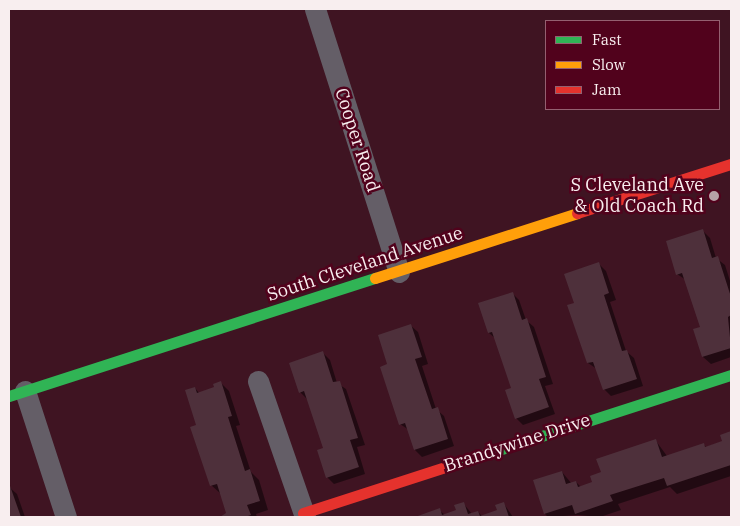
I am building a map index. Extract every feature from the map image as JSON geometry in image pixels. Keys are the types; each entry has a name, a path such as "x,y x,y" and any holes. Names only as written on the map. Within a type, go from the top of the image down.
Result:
{"main road":[{"name":"South Cleveland Avenue","path":"17,393 731,164"},
{"name":"Brandywine Drive","path":"304,515 731,375"}],"street":[{"name":"Cooper Road","path":"315,9 399,272"},
{"name":"Brandywine Drive","path":"258,381 304,515"},
{"path":"17,393 66,517"}],"building":[{"path":"703,229 712,258 718,256 731,297 731,315 728,317 731,348 702,357 693,329 700,327 682,273 676,275 666,241"},
{"path":"599,262 609,293 604,295 622,351 627,350 637,379 603,390 593,362 587,363 567,305 574,303 564,274"},
{"path":"513,292 522,320 527,318 546,377 539,379 549,407 515,419 505,390 511,388 492,332 488,333 478,303"},
{"path":"411,324 422,357 415,359 432,409 438,407 448,439 414,450 405,423 399,425 380,367 387,364 378,335"},
{"path":"323,351 333,382 340,381 358,438 350,440 359,467 326,478 317,450 323,448 304,391 299,393 289,363"},
{"path":"221,381 232,416 228,417 245,471 250,469 260,501 247,505 251,515 245,517 220,517 226,513 217,484 210,486 190,427 196,425 185,390 195,387 197,393 214,387 213,384"},
{"path":"731,431 731,465 667,486 664,478 610,495 613,501 575,514 572,505 544,514 533,480 562,471 566,484 576,481 578,487 592,482 590,476 601,472 596,459 656,439 662,457 704,443 705,447 722,441 720,435"},
{"path":"9,483 21,517 9,517"},
{"path":"464,502 468,514 478,511 480,516 497,510 495,505 504,502 509,517 415,517 440,508 442,515 456,510 454,505"}],"traffic: fast":[{"path":"9,396 375,278"},
{"path":"455,464 731,375"}],"traffic: slow":[{"path":"375,278 577,213"}],"traffic: jam":[{"path":"577,213 731,164"},
{"path":"303,513 455,464"}],"place":[{"name":"S Cleveland Ave & Old Coach Rd","path":"714,196"}]}
